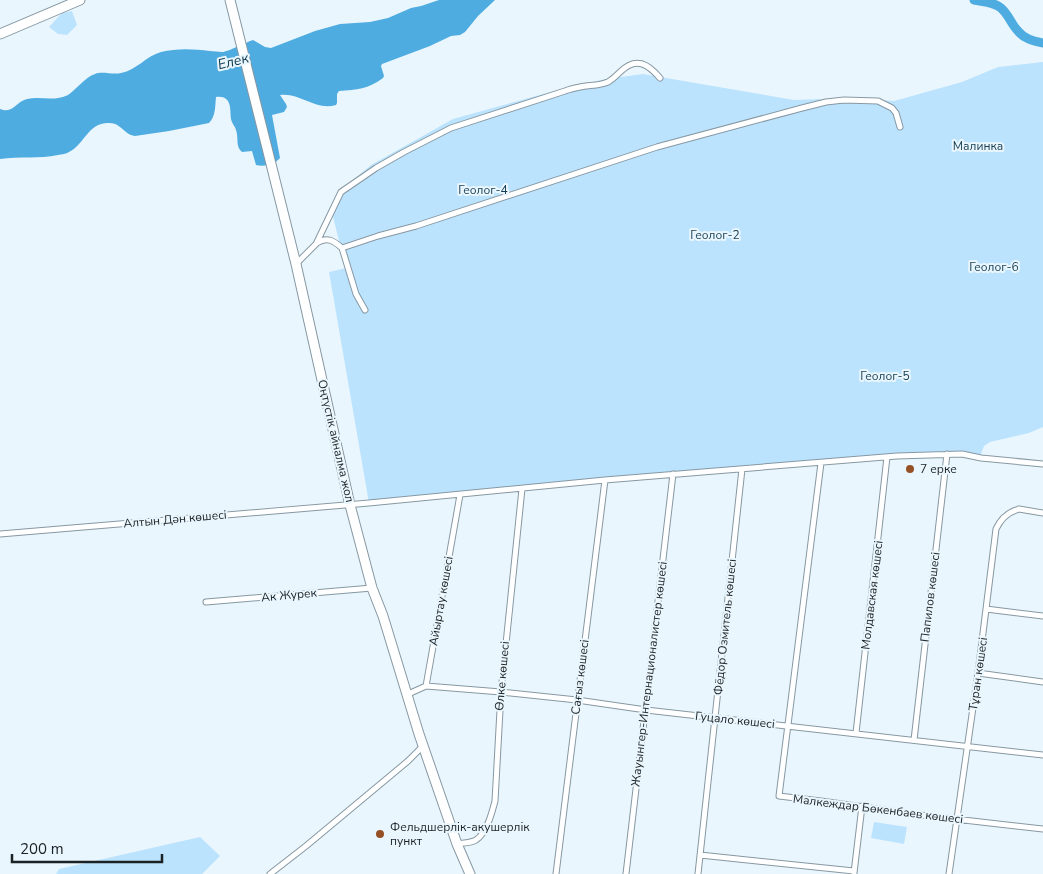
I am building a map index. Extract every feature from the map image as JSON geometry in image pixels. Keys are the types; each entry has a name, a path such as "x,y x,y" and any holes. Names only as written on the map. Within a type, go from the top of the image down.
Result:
{"highway":[{"path":"0,34 80,0"},
{"name":"Оңтүстік айналма жол","path":"230,0 296,264 350,505 372,588 383,616 423,746 457,844 470,874"}],"street":[{"path":"316,244 340,192 376,168 452,128 564,91 608,82 628,66 634,64 648,66 660,78"},
{"path":"342,248 416,226 657,147 802,108 844,100 878,101 892,108 896,113 900,127"},
{"path":"296,264 322,240 328,239 336,243 342,248 356,294 366,310"},
{"name":"Папилов көшесі","path":"914,740 947,454"},
{"name":"Алтын Дән көшесі","path":"0,534 350,505 672,474 742,470 888,457 962,454 981,458 1043,464"},
{"name":"Молдавская көшесі","path":"856,733 888,457"},
{"name":"Малкеждар Бөкенбаев көшесі","path":"821,463 779,796 1043,829"},
{"name":"Фёдор Озмитель көшесі","path":"698,874 742,470"},
{"name":"Жауынгер-Интернационалистер көшесі","path":"626,874 672,474"},
{"name":"Сағыз көшесі","path":"556,874 605,480"},
{"name":"Өлке көшесі","path":"457,844 476,840 484,832 492,813 496,792 500,692 522,488"},
{"name":"Айыртау көшесі","path":"426,686 460,495"},
{"name":"Тұран көшесі","path":"949,874 968,747 996,529 1000,520 1019,509 1043,513"},
{"name":"Ак Журек","path":"206,602 372,588"},
{"path":"986,609 1043,616"},
{"path":"978,673 1043,682"},
{"path":"406,695 426,686"},
{"name":"Гуцало көшесі","path":"426,686 577,700 646,710 1043,755"},
{"path":"270,874 408,761 423,746"},
{"path":"700,855 854,873 862,806"}],"green space":[{"path":"72,11 77,25 67,35 58,34 49,27 62,13"},
{"path":"1043,62 1043,427 1029,433 990,442 984,446 981,454 976,455 952,452 369,503 329,272 346,268 333,217 339,192 371,165 453,119 554,91 606,79 643,74 794,100 848,98 894,101 962,82 998,67"},
{"path":"874,822 907,827 904,844 871,838"},
{"path":"200,837 220,856 202,874 56,874 59,869"}],"water":[{"path":"439,0 495,0 465,32 382,64 383,78 372,85 362,88 339,91 336,105 321,106 294,96 280,95 287,107 284,112 272,115 280,158 272,164 266,166 256,165 252,151 242,152 240,150 236,130 231,119 228,100 221,97 216,97 214,114 209,123 135,136 116,124 101,124 91,130 79,145 67,153 44,157 0,159 0,109 12,109 23,100 63,97 95,74 127,71 161,52 185,49 224,52 253,40 265,47 271,48 315,31 340,24 370,22 388,18 411,8"}],"waterway":[{"name":"Елек","path":"974,0 995,4 1001,8 1020,34 1043,43"}],"place":[{"name":"7 ерке","path":"910,469"},
{"name":"Фельдшерлік-акушерлік пункт","path":"380,834"}],"park label":[{"name":"Малинка","path":"978,146"},
{"name":"Геолог-4","path":"483,190"},
{"name":"Геолог-2","path":"715,235"},
{"name":"Геолог-6","path":"994,267"},
{"name":"Геолог-5","path":"885,376"}]}
